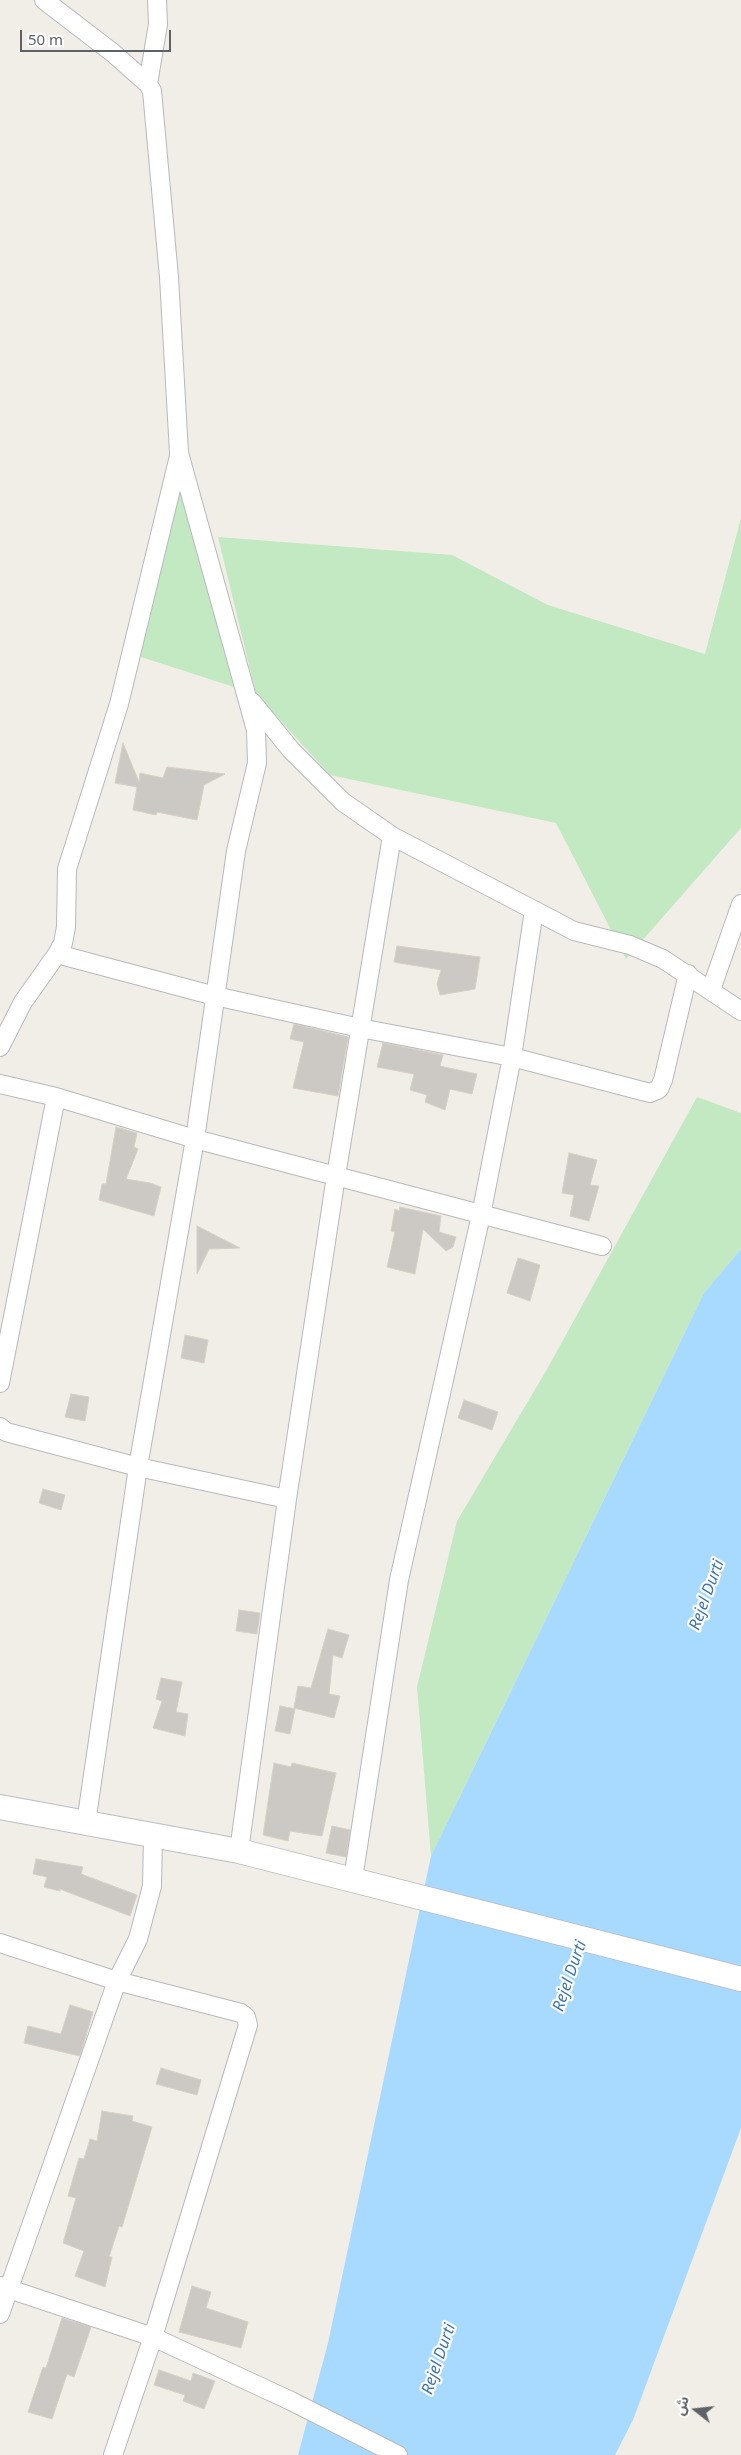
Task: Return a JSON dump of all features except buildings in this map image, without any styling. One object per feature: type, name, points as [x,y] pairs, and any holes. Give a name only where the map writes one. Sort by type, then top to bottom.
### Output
[{"type":"street","points":[[44,0],[113,53],[148,84],[152,91],[169,277],[179,453],[256,730],[257,763],[236,851],[195,1139],[138,1467],[86,1823]]},
{"type":"street","points":[[148,84],[158,24],[157,0]]},
{"type":"street","points":[[0,1047],[23,1002],[63,943],[66,927],[67,869],[119,704],[179,453]]},
{"type":"street","points":[[247,696],[291,750],[343,802],[392,836],[574,930],[630,945],[663,959],[741,1011]]},
{"type":"street","points":[[240,1851],[287,1499],[336,1176],[392,836]]},
{"type":"street","points":[[711,990],[741,904]]},
{"type":"street","points":[[353,1879],[399,1580],[481,1214],[512,1057],[534,910]]},
{"type":"street","points":[[57,954],[215,996],[360,1028],[512,1057],[650,1093],[659,1089],[688,974]]},
{"type":"street","points":[[0,1084],[56,1097],[195,1139],[602,1246]]},
{"type":"street","points":[[0,1383],[56,1097]]},
{"type":"street","points":[[0,1427],[6,1432],[138,1467],[287,1499]]},
{"type":"street","points":[[0,1807],[153,1837],[240,1851],[741,1980]]},
{"type":"street","points":[[0,2314],[4,2287],[117,1982],[138,1939],[152,1886],[153,1837]]},
{"type":"street","points":[[0,1943],[117,1982],[241,2013],[246,2017],[248,2024],[153,2337],[113,2455]]},
{"type":"street","points":[[4,2287],[153,2337],[291,2401],[398,2455]]},
{"type":"green space","points":[[180,484],[237,688],[135,655]]},
{"type":"green space","points":[[741,518],[741,828],[626,959],[556,823],[330,775],[256,694],[218,537],[452,555],[548,605],[705,654]]},
{"type":"green space","points":[[697,1097],[741,1113],[741,1249],[704,1293],[431,1856],[417,1687],[457,1521],[546,1371]]},
{"type":"water","name":"Rejel Durti","points":[[741,1249],[741,2128],[633,2420],[615,2455],[298,2455],[328,2343],[431,1856],[704,1293]]}]
